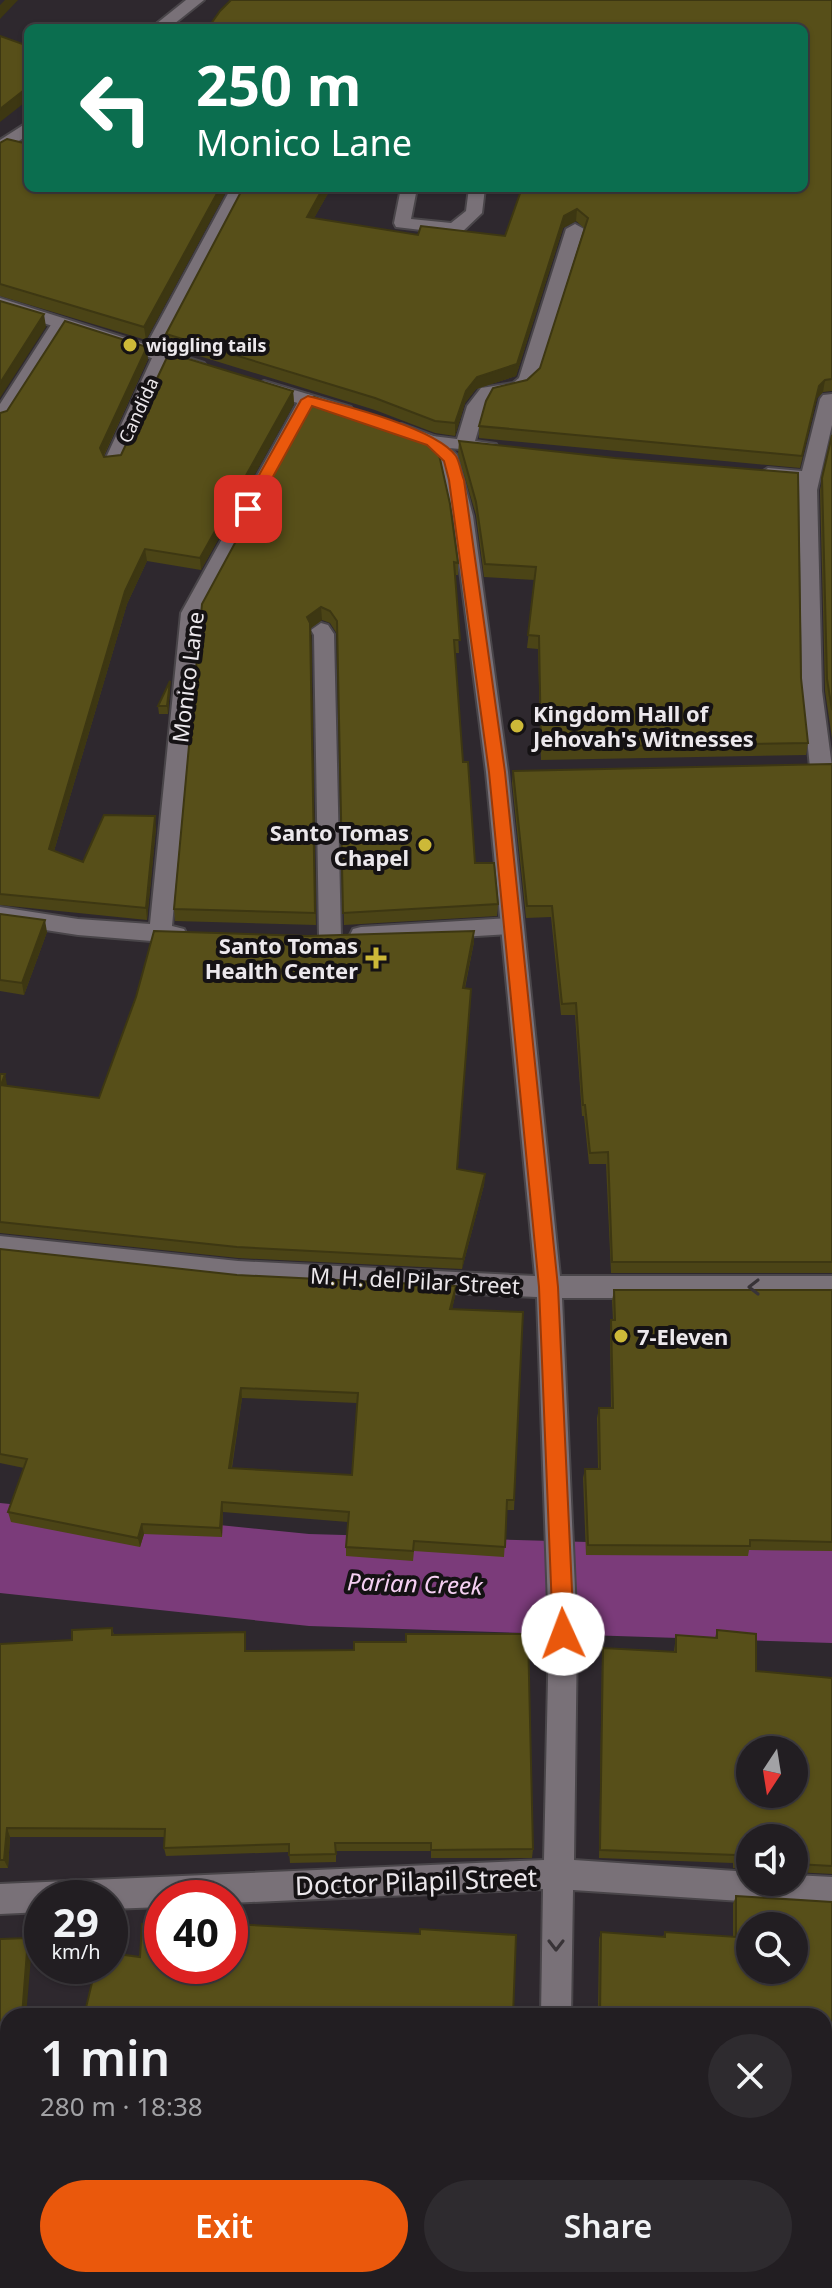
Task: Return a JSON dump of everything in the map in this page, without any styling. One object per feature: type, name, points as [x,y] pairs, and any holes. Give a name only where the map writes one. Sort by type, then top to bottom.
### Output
[{"type":"street","points":[[164,24],[196,0]]},
{"type":"street","points":[[0,148],[24,130]]},
{"type":"street","name":"Candida","points":[[113,462],[157,355],[237,192]]},
{"type":"street","points":[[408,192],[402,223],[455,229],[474,213],[477,192]]},
{"type":"street","points":[[464,445],[481,397],[491,390],[517,389],[528,379],[575,229]]},
{"type":"street","points":[[0,303],[220,374]]},
{"type":"street","points":[[0,418],[60,324]]},
{"type":"street","points":[[250,383],[373,420],[432,442],[509,450]]},
{"type":"street","points":[[821,767],[812,691],[807,490],[829,399],[832,400]]},
{"type":"street","name":"Monico Lane","points":[[160,934],[191,613],[308,400]]},
{"type":"street","points":[[432,442],[450,459],[463,516],[497,772],[549,1287],[563,1623],[556,2008]]},
{"type":"street","points":[[749,473],[810,478]]},
{"type":"street","points":[[321,630],[324,634],[330,937]]},
{"type":"street","points":[[0,915],[160,934],[203,936]]},
{"type":"street","points":[[302,937],[512,926]]},
{"type":"street","name":"M. H. del Pilar Street","points":[[0,1246],[238,1272],[549,1287],[832,1287]]},
{"type":"street","name":"Doctor Pilapil Street","points":[[0,1899],[557,1874],[832,1892]]},
{"type":"building","points":[[231,0],[832,0],[832,379],[825,380],[819,386],[802,456],[479,426],[493,388],[527,380],[540,368],[588,218],[577,209],[564,216],[517,364],[477,377],[466,391],[455,423],[435,421],[375,398],[166,334],[241,192],[321,192],[307,217],[418,235],[421,226],[505,236],[521,192],[808,192],[808,24],[211,24]]},
{"type":"building","points":[[0,36],[24,45],[24,90],[0,109]]},
{"type":"building","points":[[7,139],[24,143],[24,192],[218,192],[144,327],[0,284],[0,143]]},
{"type":"building","points":[[0,301],[44,314],[0,383]]},
{"type":"building","points":[[65,321],[147,347],[100,448],[104,457],[121,455],[169,353],[293,391],[200,558],[145,549],[125,591],[49,849],[83,862],[104,815],[155,816],[146,908],[0,894],[0,413],[7,411]]},
{"type":"building","points":[[314,397],[423,436],[438,450],[450,504],[458,563],[454,562],[460,640],[454,640],[463,762],[468,762],[475,863],[494,863],[498,904],[343,913],[337,621],[330,611],[321,607],[307,617],[310,623],[315,913],[174,909],[202,604]]},
{"type":"building","points":[[832,435],[832,710],[827,679],[822,478]]},
{"type":"building","points":[[459,441],[798,473],[801,678],[808,743],[541,747],[539,636],[528,635],[536,567],[485,564],[476,502]]},
{"type":"building","points":[[170,681],[167,706],[158,706]]},
{"type":"building","points":[[832,764],[832,1262],[612,1262],[608,1152],[590,1153],[583,1105],[576,1003],[562,1004],[552,906],[527,906],[513,771]]},
{"type":"building","points":[[0,914],[45,920],[22,983],[0,980]]},
{"type":"building","points":[[154,931],[307,936],[474,931],[463,988],[471,989],[457,1169],[485,1174],[463,1259],[237,1247],[0,1222],[0,1074],[5,1074],[1,1085],[99,1098],[136,997]]},
{"type":"building","points":[[0,1249],[237,1275],[456,1286],[450,1309],[523,1312],[514,1500],[507,1500],[505,1547],[414,1541],[413,1551],[346,1547],[349,1512],[222,1502],[220,1528],[142,1524],[138,1538],[8,1512],[27,1459],[0,1454]],"holes":[[[241,1388],[358,1393],[352,1475],[229,1468]]]},
{"type":"building","points":[[614,1290],[832,1290],[832,1542],[750,1540],[750,1546],[588,1545],[585,1469],[600,1469],[599,1408],[613,1408],[611,1320],[615,1320]]},
{"type":"building","points":[[112,1628],[112,1635],[245,1632],[245,1651],[354,1650],[354,1642],[406,1642],[406,1634],[528,1634],[533,1849],[431,1850],[431,1843],[335,1843],[336,1854],[289,1855],[289,1844],[164,1848],[165,1829],[7,1828],[4,1860],[0,1860],[0,1644],[72,1640],[72,1630]]},
{"type":"building","points":[[717,1630],[756,1634],[756,1671],[832,1678],[832,1866],[808,1865],[808,1824],[736,1824],[736,1855],[600,1850],[603,1648],[676,1652],[676,1635],[717,1638]]},
{"type":"building","points":[[736,1896],[832,1902],[832,2008],[600,2008],[601,1932],[665,1937],[665,1932],[736,1937],[736,1984],[808,1984],[808,1912],[736,1912]]},
{"type":"building","points":[[144,1924],[144,1984],[248,1984],[248,1925],[420,1934],[420,1929],[516,1935],[513,2008],[86,2008],[92,1984],[128,1984],[128,1955],[140,1957]]},
{"type":"building","points":[[24,1938],[23,2008],[0,2008],[0,1939]]},
{"type":"waterway","name":"Parian Creek","points":[[0,1548],[309,1580],[832,1596]]},
{"type":"place","name":"wiggling tails","points":[[130,345]]},
{"type":"place","name":"Kingdom Hall of Jehovah's Witnesses","points":[[517,726]]},
{"type":"place","name":"Santo Tomas Chapel","points":[[425,845]]},
{"type":"place","name":"Santo Tomas Health Center","points":[[376,958]]},
{"type":"place","name":"7-Eleven","points":[[621,1336]]},
{"type":"route","points":[[248,509],[308,400],[367,417],[432,442],[450,459],[456,480],[497,772],[549,1287],[563,1634]]}]
